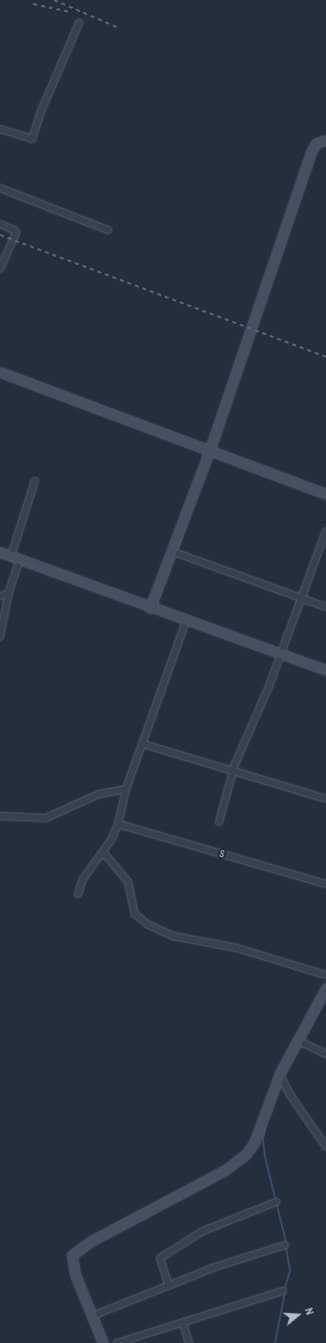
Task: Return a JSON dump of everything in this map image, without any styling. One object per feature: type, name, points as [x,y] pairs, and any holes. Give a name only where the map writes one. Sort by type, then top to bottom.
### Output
[{"type":"street","points":[[0,129],[32,140],[42,108],[79,23]]},
{"type":"street","points":[[150,608],[210,449],[311,152],[316,143],[326,140]]},
{"type":"street","points":[[0,188],[108,230]]},
{"type":"street","points":[[0,224],[14,230],[16,233],[0,269]]},
{"type":"street","points":[[0,372],[210,449],[326,494]]},
{"type":"street","points":[[0,637],[16,558],[35,481]]},
{"type":"street","points":[[219,822],[233,772],[281,654],[326,531]]},
{"type":"street","points":[[319,548],[326,550]]},
{"type":"street","points":[[171,551],[326,607]]},
{"type":"street","points":[[0,552],[150,608],[326,670]]},
{"type":"street","points":[[0,596],[9,594]]},
{"type":"street","points":[[78,894],[83,879],[103,852],[118,824],[126,789],[186,621]]},
{"type":"street","points":[[143,744],[326,799]]},
{"type":"street","points":[[0,816],[46,818],[100,794],[126,789]]},
{"type":"street","name":"s","points":[[118,824],[326,884]]},
{"type":"street","points":[[103,852],[128,882],[135,914],[147,924],[173,936],[237,948],[326,975]]},
{"type":"street","points":[[103,1343],[75,1274],[72,1255],[93,1240],[214,1176],[246,1154],[254,1143],[280,1073],[326,988]]},
{"type":"street","points":[[297,1040],[326,1054]]},
{"type":"street","points":[[280,1073],[281,1081],[326,1146]]},
{"type":"street","points":[[169,1286],[160,1258],[203,1231],[276,1202]]},
{"type":"street","points":[[92,1316],[215,1267],[284,1245]]},
{"type":"street","points":[[117,1343],[183,1324],[283,1291]]},
{"type":"street","points":[[183,1324],[189,1343]]},
{"type":"waterway","points":[[266,1123],[263,1140],[265,1157],[286,1242]]},
{"type":"waterway","points":[[285,1288],[290,1270],[286,1248]]},
{"type":"waterway","points":[[275,1343],[285,1292]]},
{"type":"railway","points":[[54,0],[119,28]]},
{"type":"railway","points":[[33,4],[70,12]]},
{"type":"railway","points":[[0,235],[326,357]]}]
